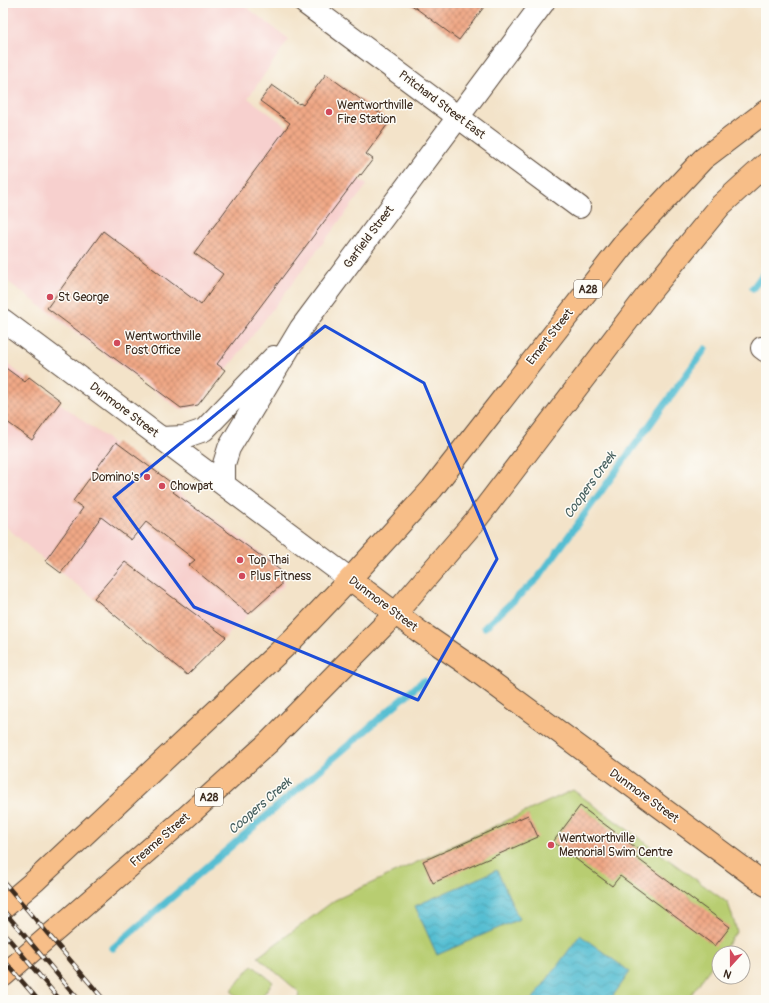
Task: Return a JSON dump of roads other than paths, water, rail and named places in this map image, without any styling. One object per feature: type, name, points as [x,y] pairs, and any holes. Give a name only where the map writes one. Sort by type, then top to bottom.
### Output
[{"type":"main road","name":"Emert Street","points":[[350,579],[432,489],[626,240],[703,159],[766,111]]},
{"type":"main road","name":"A28","points":[[395,614],[475,521],[645,298],[721,205],[766,164]]},
{"type":"main road","name":"Dunmore Street","points":[[350,579],[395,614],[467,664],[766,886]]},
{"type":"main road","name":"A28","points":[[3,908],[36,880],[293,639],[350,579]]},
{"type":"main road","name":"Freame Street","points":[[3,976],[182,821],[269,742],[395,614]]},
{"type":"street","name":"Pritchard Street East","points":[[305,3],[580,207]]},
{"type":"street","name":"Garfield Street","points":[[224,485],[224,464],[229,448],[301,328],[543,3]]},
{"type":"street","name":"Dunmore Street","points":[[3,320],[350,579]]},
{"type":"street","points":[[161,438],[184,437],[204,430],[301,328]]},
{"type":"water","points":[[497,870],[519,919],[437,955],[415,906]]},
{"type":"water","points":[[580,935],[630,972],[610,1000],[532,1000]]},
{"type":"waterway","name":"Coopers Creek","points":[[753,288],[766,270]]},
{"type":"waterway","name":"Coopers Creek","points":[[485,627],[538,578],[705,349]]},
{"type":"waterway","name":"Coopers Creek","points":[[113,948],[423,681]]},
{"type":"railway","points":[[3,881],[104,1000]]},
{"type":"railway","points":[[3,910],[79,1000]]},
{"type":"railway","points":[[3,932],[60,1000]]},
{"type":"railway","points":[[3,959],[38,1000]]},
{"type":"place","name":"Wentworthville Fire Station","points":[[329,112]]},
{"type":"place","name":"St George","points":[[50,297]]},
{"type":"place","name":"Wentworthville Post Office","points":[[117,343]]},
{"type":"place","name":"Domino's","points":[[147,477]]},
{"type":"place","name":"Chowpat","points":[[162,486]]},
{"type":"place","name":"Top Thai","points":[[240,560]]},
{"type":"place","name":"Plus Fitness","points":[[242,576]]},
{"type":"place","name":"Wentworthville Memorial Swim Centre","points":[[551,845]]}]
